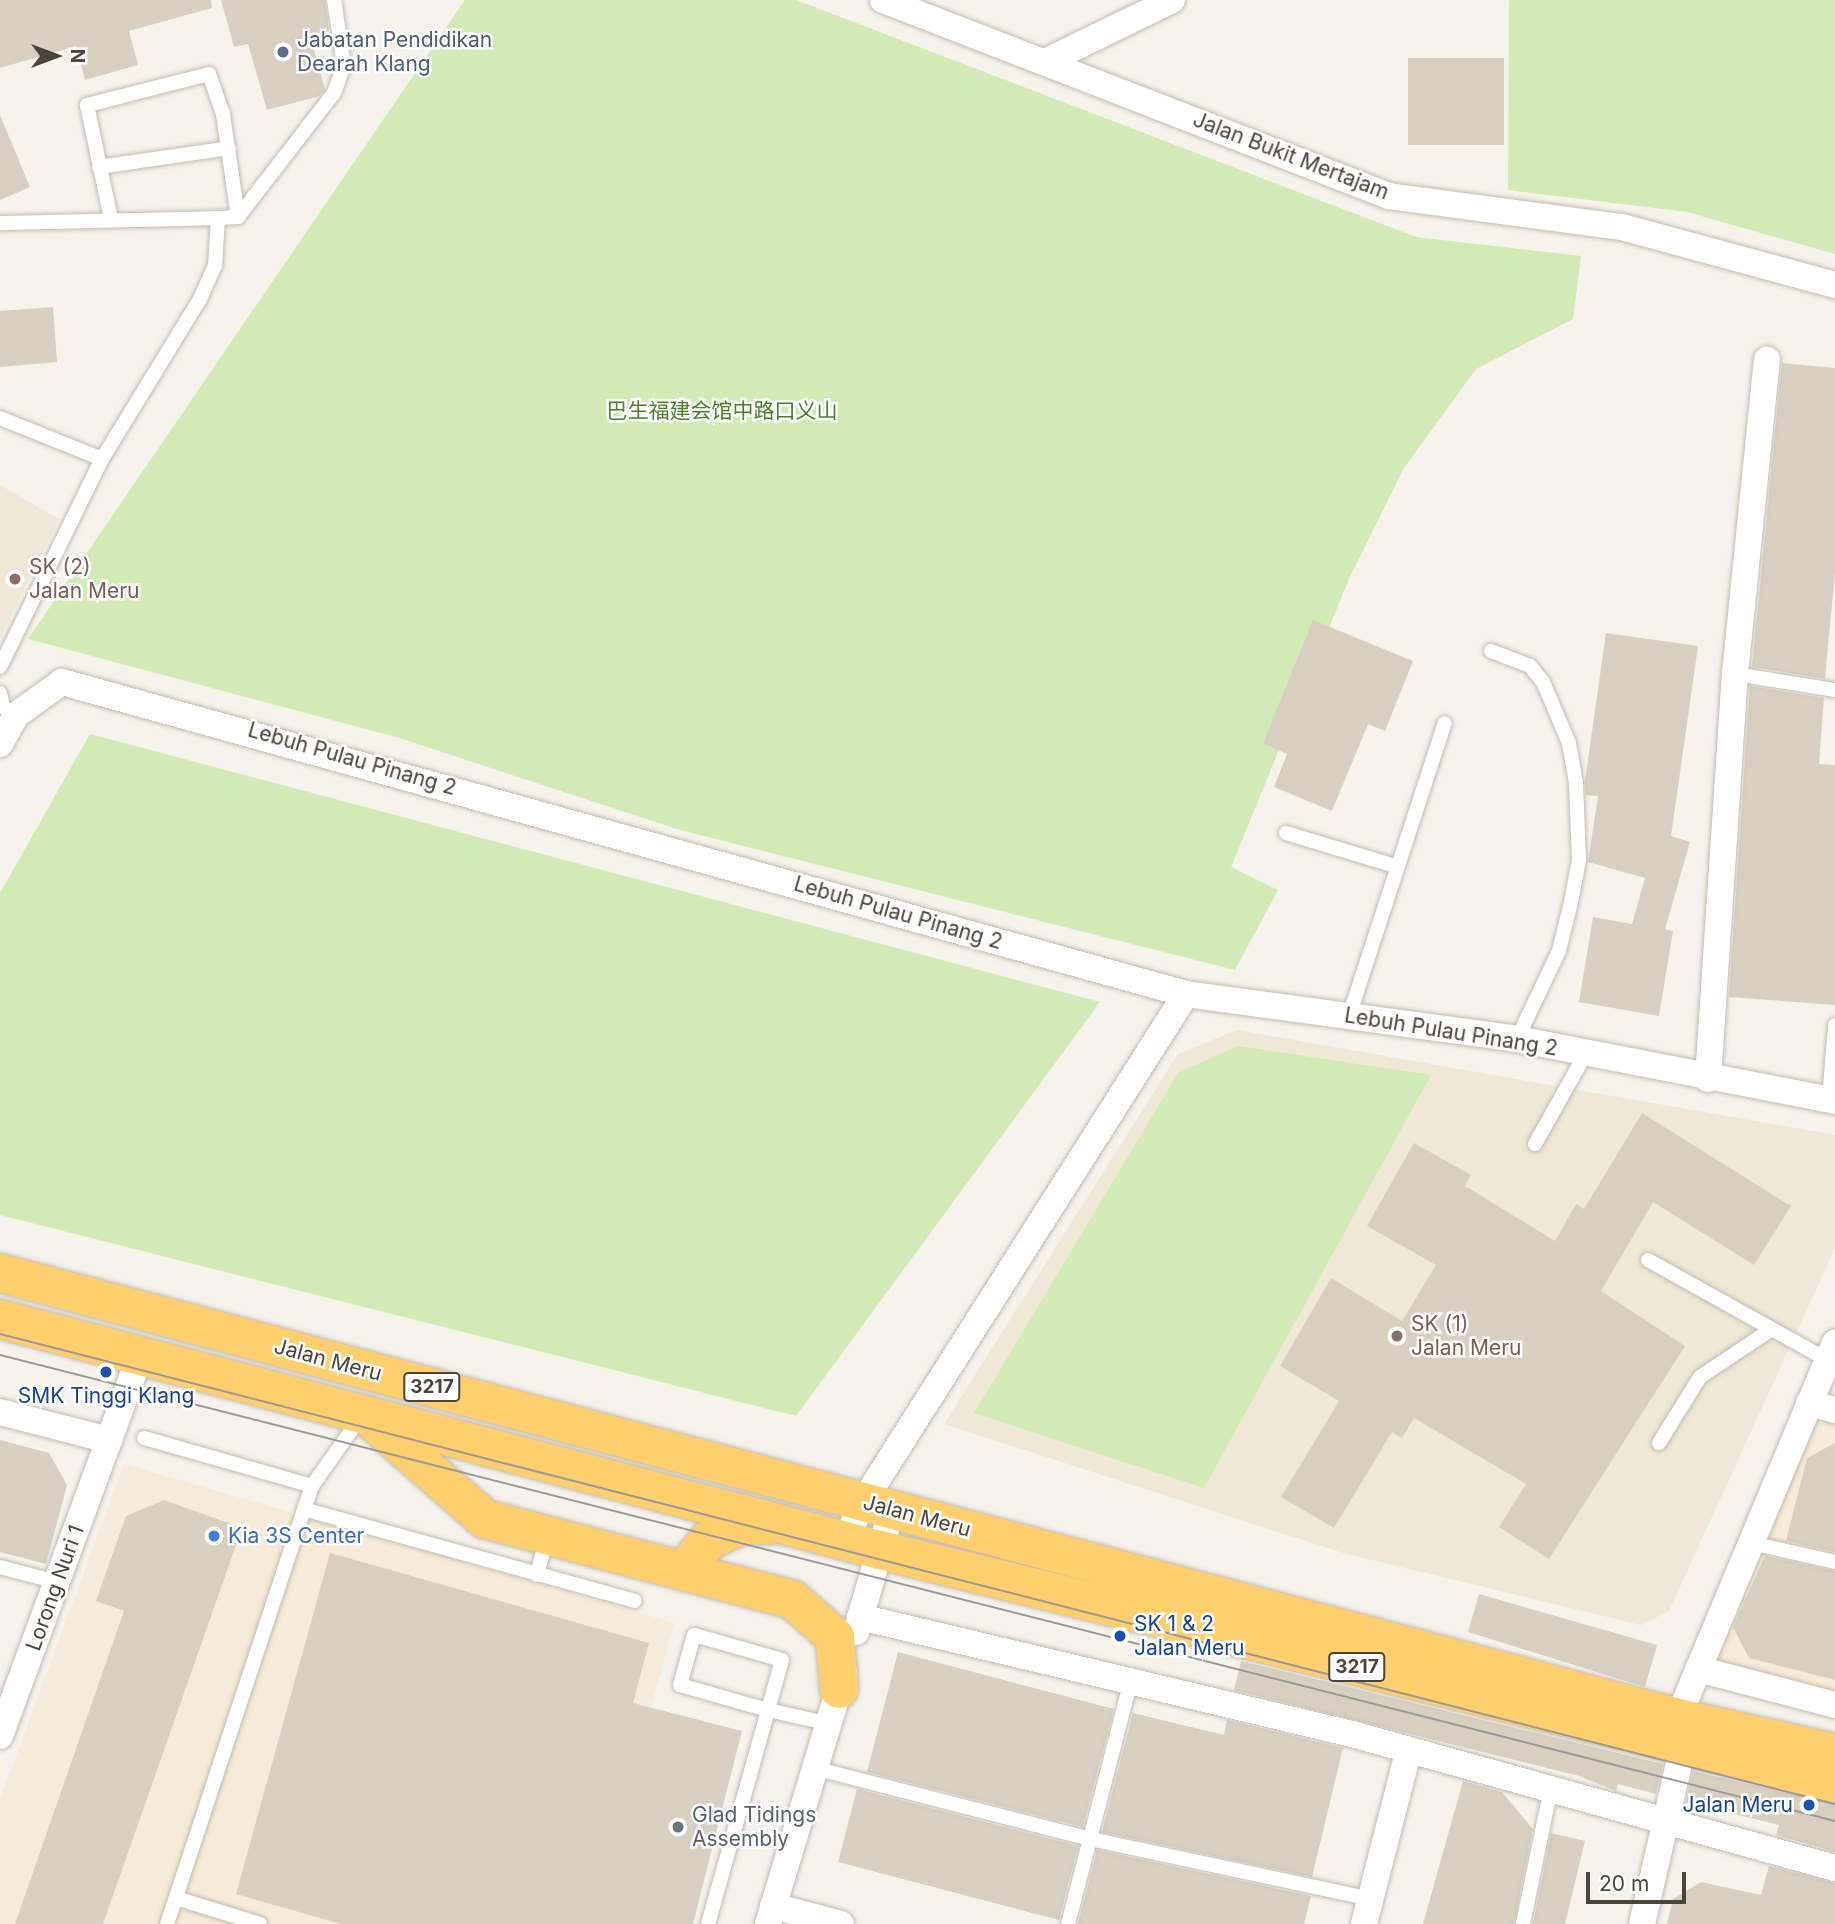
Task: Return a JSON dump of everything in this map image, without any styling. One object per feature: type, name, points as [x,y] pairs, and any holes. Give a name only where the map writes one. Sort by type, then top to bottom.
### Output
[{"type":"highway","name":"Jalan Meru","points":[[0,1273],[878,1506],[1680,1732],[1835,1783]]},
{"type":"highway","name":"Jalan Meru","points":[[0,1319],[863,1546],[1680,1732],[1835,1754]]},
{"type":"highway","points":[[362,1414],[411,1449],[462,1504],[485,1519],[763,1588],[813,1614],[835,1637],[832,1706]]},
{"type":"highway","points":[[685,1569],[708,1541],[743,1525],[786,1525]]},
{"type":"street","name":"Jalan Bukit Mertajam","points":[[883,0],[1389,195],[1622,227],[1835,285]]},
{"type":"street","points":[[1047,61],[1172,0]]},
{"type":"street","points":[[1708,1079],[1735,674],[1767,360]]},
{"type":"street","name":"Lebuh Pulau Pinang 2","points":[[0,744],[16,715],[62,682],[1186,993],[1517,1039],[1585,1055],[1832,1101]]},
{"type":"street","points":[[841,1924],[771,1915],[860,1617],[863,1546],[878,1506],[1186,993]]},
{"type":"street","points":[[1642,1924],[1680,1732],[1698,1669],[1831,1351]]},
{"type":"street","name":"Lorong Nuri 1","points":[[0,1737],[140,1356]]},
{"type":"street","points":[[1810,1403],[1835,1410]]},
{"type":"street","points":[[0,1412],[109,1440]]},
{"type":"street","points":[[863,1546],[878,1506]]},
{"type":"street","points":[[860,1617],[1130,1685],[1352,1734],[1408,1753],[1835,1868]]},
{"type":"street","points":[[1698,1669],[1835,1705]]},
{"type":"street","points":[[1367,1912],[1408,1753]]},
{"type":"lane","points":[[0,223],[239,217],[334,93],[344,66],[334,0]]},
{"type":"lane","points":[[111,219],[87,105],[209,74],[229,148],[239,217]]},
{"type":"lane","points":[[99,167],[229,148]]},
{"type":"lane","points":[[0,667],[102,459],[200,299],[215,266],[218,218]]},
{"type":"lane","points":[[0,418],[102,459]]},
{"type":"lane","points":[[1491,651],[1530,666],[1543,682],[1569,743],[1576,783],[1579,860],[1572,902],[1559,951],[1517,1039]]},
{"type":"lane","points":[[1735,674],[1835,690]]},
{"type":"lane","points":[[0,693],[3,707],[16,715]]},
{"type":"lane","points":[[1349,1016],[1395,866],[1445,723]]},
{"type":"lane","points":[[1286,833],[1395,866]]},
{"type":"lane","points":[[1832,1101],[1835,1025]]},
{"type":"lane","points":[[1535,1144],[1585,1055]]},
{"type":"lane","points":[[1648,1260],[1769,1331],[1831,1351]]},
{"type":"lane","points":[[1660,1443],[1700,1377],[1769,1331]]},
{"type":"lane","points":[[167,1924],[307,1510],[312,1486],[362,1414]]},
{"type":"lane","points":[[144,1438],[312,1486]]},
{"type":"lane","points":[[307,1510],[635,1601]]},
{"type":"lane","points":[[537,1575],[547,1534]]},
{"type":"lane","points":[[1751,1543],[1835,1562]]},
{"type":"lane","points":[[0,1567],[57,1582]]},
{"type":"lane","points":[[708,1924],[768,1710],[782,1660],[694,1635],[680,1685],[768,1710],[832,1706]]},
{"type":"lane","points":[[1068,1924],[1130,1685]]},
{"type":"lane","points":[[814,1768],[1367,1912]]},
{"type":"lane","points":[[1523,1924],[1550,1791]]},
{"type":"lane","points":[[176,1898],[260,1924]]},
{"type":"shaded area","name":"SK (2) Jalan Meru","points":[[0,485],[59,519],[0,638]]},
{"type":"shaded area","name":"SK (1) Jalan Meru","points":[[1237,1030],[1835,1135],[1835,1248],[1669,1611],[1641,1625],[1343,1553],[944,1424],[1178,1054]]},
{"type":"shaded area","points":[[1818,1416],[1835,1421],[1835,1692],[1713,1661]]},
{"type":"shaded area","points":[[124,1464],[674,1623],[593,1924],[0,1924],[0,1800]]},
{"type":"green space","name":"巴生福建会馆中路口义山","points":[[465,0],[796,0],[1416,237],[1581,256],[1573,319],[1476,369],[1404,468],[1349,579],[1231,867],[1278,890],[1235,970],[680,830],[396,737],[28,639]]},
{"type":"green space","points":[[1509,0],[1835,0],[1835,254],[1687,212],[1508,190]]},
{"type":"green space","points":[[90,734],[1100,1002],[796,1416],[0,1215],[0,893]]},
{"type":"green space","points":[[1238,1046],[1431,1075],[1204,1488],[974,1413],[1178,1073]]},
{"type":"building","points":[[0,0],[211,0],[212,8],[129,31],[138,65],[85,80],[76,46],[0,68]]},
{"type":"building","points":[[221,0],[325,0],[329,31],[310,36],[325,89],[320,96],[267,110],[248,44],[234,47]]},
{"type":"building","points":[[1408,58],[1504,58],[1504,145],[1408,145]]},
{"type":"building","points":[[0,115],[30,187],[0,200]]},
{"type":"building","points":[[53,307],[57,362],[0,367],[0,311]]},
{"type":"building","points":[[1782,363],[1835,368],[1835,572],[1825,679],[1752,667]]},
{"type":"building","points":[[1313,620],[1413,661],[1385,731],[1368,724],[1332,811],[1274,787],[1287,754],[1263,743]]},
{"type":"building","points":[[1606,633],[1698,646],[1671,836],[1690,842],[1665,929],[1673,931],[1659,1016],[1579,1002],[1593,917],[1632,924],[1645,878],[1588,862],[1598,796],[1586,795],[1585,781]]},
{"type":"building","points":[[1750,686],[1824,698],[1819,764],[1835,765],[1835,1005],[1729,997]]},
{"type":"building","points":[[1642,1113],[1791,1206],[1754,1265],[1653,1202],[1601,1291],[1685,1346],[1549,1559],[1499,1527],[1526,1484],[1414,1418],[1402,1438],[1392,1432],[1334,1528],[1281,1497],[1339,1401],[1280,1366],[1331,1278],[1402,1321],[1436,1265],[1367,1226],[1414,1143],[1471,1175],[1465,1186],[1555,1241],[1576,1204],[1584,1209]]},
{"type":"building","points":[[0,1440],[49,1453],[67,1485],[46,1564],[0,1552]]},
{"type":"building","points":[[1835,1443],[1835,1552],[1786,1541],[1807,1458]]},
{"type":"building","points":[[164,1500],[242,1528],[103,1924],[15,1924],[124,1611],[96,1601],[126,1516]]},
{"type":"building","points":[[330,1553],[649,1643],[633,1703],[742,1731],[693,1924],[341,1924],[236,1894]]},
{"type":"building","points":[[1765,1556],[1835,1571],[1835,1680],[1749,1658],[1733,1627]]},
{"type":"building","points":[[1479,1594],[1657,1645],[1645,1687],[1468,1632]]},
{"type":"building","points":[[898,1652],[1114,1709],[1083,1827],[867,1772]]},
{"type":"building","points":[[1241,1661],[1663,1764],[1656,1794],[1618,1784],[1616,1791],[1579,1776],[1234,1690]]},
{"type":"building","points":[[1133,1713],[1224,1735],[1227,1720],[1343,1748],[1312,1877],[1102,1832]]},
{"type":"building","points":[[1693,1771],[1835,1804],[1835,1852],[1776,1835],[1779,1825],[1686,1802]]},
{"type":"building","points":[[1463,1781],[1502,1792],[1533,1829],[1514,1924],[1423,1924]]},
{"type":"building","points":[[857,1789],[1078,1846],[1059,1920],[838,1862]]},
{"type":"building","points":[[1551,1833],[1585,1841],[1565,1924],[1533,1924]]},
{"type":"building","points":[[1097,1850],[1311,1896],[1304,1924],[1078,1924]]},
{"type":"building","points":[[1769,1866],[1835,1883],[1835,1924],[1667,1924],[1673,1899],[1701,1882],[1761,1895]]},
{"type":"tram line","points":[[0,1334],[1835,1804]]},
{"type":"tram line","points":[[0,1355],[1835,1821]]},
{"type":"place","name":"Jabatan Pendidikan Dearah Klang","points":[[283,52]]},
{"type":"place","name":"SK (2) Jalan Meru","points":[[15,579]]},
{"type":"place","name":"SK (1) Jalan Meru","points":[[1397,1336]]},
{"type":"place","name":"SMK Tinggi Klang","points":[[106,1372]]},
{"type":"place","name":"Kia 3S Center","points":[[214,1536]]},
{"type":"place","name":"SK 1 & 2 Jalan Meru","points":[[1120,1636]]},
{"type":"place","name":"Jalan Meru","points":[[1809,1805]]},
{"type":"place","name":"Glad Tidings Assembly","points":[[678,1827]]}]
